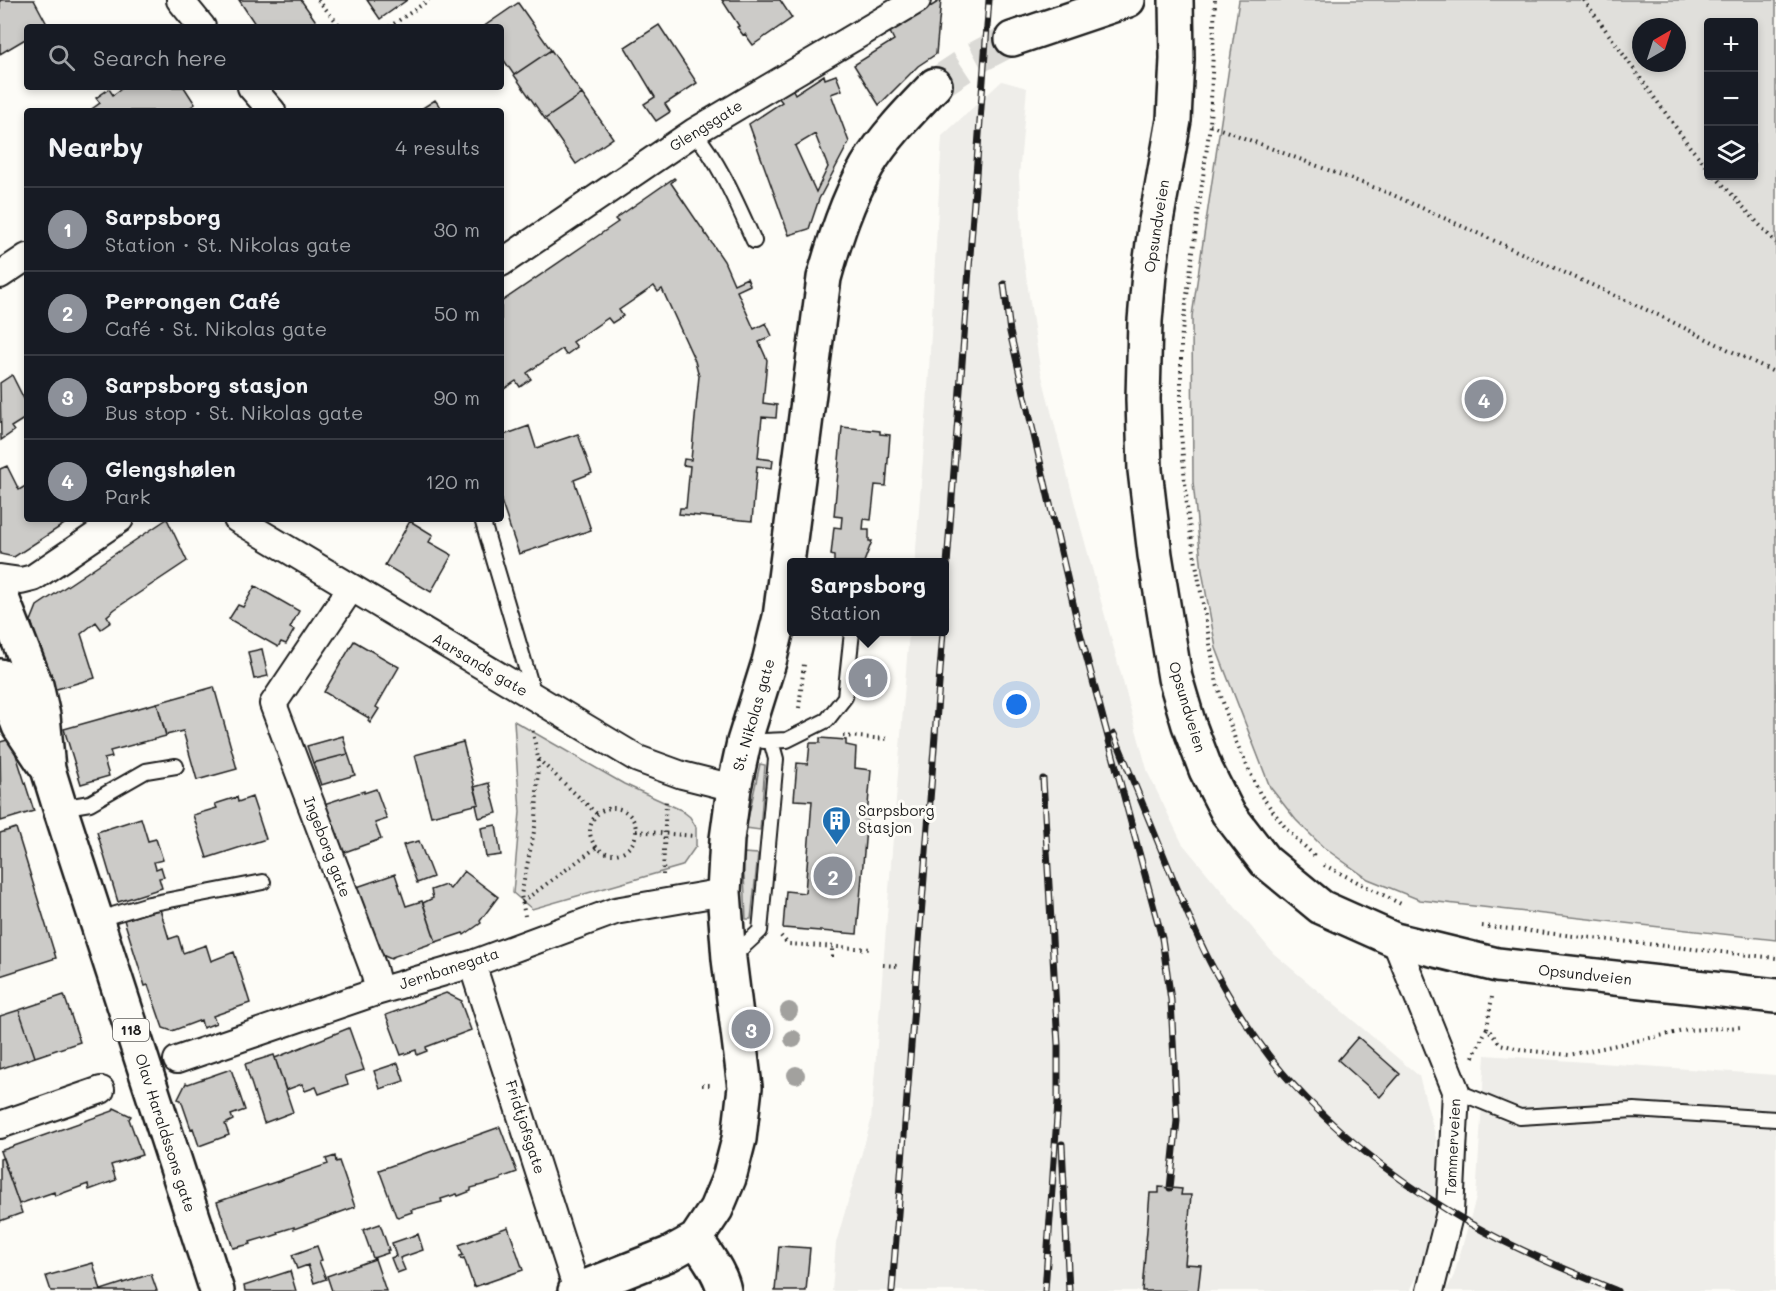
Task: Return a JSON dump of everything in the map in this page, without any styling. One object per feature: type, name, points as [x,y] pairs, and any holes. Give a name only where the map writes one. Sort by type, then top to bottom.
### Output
[{"type":"street","points":[[180,0],[200,24]]},
{"type":"street","name":"Glengsgate","points":[[504,260],[694,132],[917,0]]},
{"type":"street","points":[[1012,39],[1128,0]]},
{"type":"street","name":"Opsundveien","points":[[1176,0],[1177,59],[1174,120],[1149,274],[1143,399],[1145,470],[1175,678],[1194,736],[1228,813],[1265,861],[1321,907],[1395,940],[1497,965],[1776,996]]},
{"type":"street","name":"St. Nikolas gate","points":[[791,558],[803,434],[824,278],[836,236],[848,204],[867,165],[890,134],[936,85]]},
{"type":"street","points":[[0,274],[24,259]]},
{"type":"street","points":[[7,584],[33,578],[116,522]]},
{"type":"street","name":"Aarsands gate","points":[[242,522],[638,759],[682,775],[734,788]]},
{"type":"street","name":"Olav Haraldssons gate","points":[[7,584],[43,716],[48,769],[217,1291]]},
{"type":"street","name":"Ingeborg gate","points":[[351,588],[273,704],[373,968],[379,991]]},
{"type":"street","name":"St. Nikolas gate","points":[[696,1239],[716,1209],[729,1178],[743,1115],[745,1087],[729,959],[724,892],[727,839],[734,788],[758,741],[769,662],[787,590]]},
{"type":"street","name":"Olav Haraldssons gate","points":[[0,676],[19,726],[48,769]]},
{"type":"street","name":"Jernbanegata","points":[[177,1060],[379,991],[472,964],[615,911],[724,892]]},
{"type":"street","name":"Tømmerveien","points":[[1395,940],[1456,1091],[1450,1212],[1430,1291]]},
{"type":"street","name":"Fridtjofsgate","points":[[472,964],[576,1291]]},
{"type":"street","points":[[0,1125],[101,1090]]},
{"type":"street","points":[[576,1291],[669,1254],[696,1239],[714,1268],[724,1291]]},
{"type":"lane","points":[[694,132],[711,152],[722,170],[754,241]]},
{"type":"lane","points":[[483,522],[535,698]]},
{"type":"lane","points":[[758,741],[787,740],[827,720],[845,697],[852,636]]},
{"type":"lane","points":[[729,959],[760,931],[776,759],[758,741]]},
{"type":"lane","points":[[60,808],[90,803],[146,771],[176,766]]},
{"type":"lane","points":[[96,920],[149,904],[263,882]]},
{"type":"lane","points":[[1456,1091],[1520,1117],[1634,1110],[1776,1119]]},
{"type":"path","points":[[318,0],[338,24]]},
{"type":"path","points":[[393,24],[429,0]]},
{"type":"path","points":[[1215,0],[1210,125],[1181,340],[1181,433],[1188,518],[1216,684],[1236,742],[1260,794],[1288,831],[1323,865],[1403,905]]},
{"type":"path","points":[[1584,0],[1704,163]]},
{"type":"path","points":[[1210,125],[1391,194],[1648,310],[1776,373]]},
{"type":"path","points":[[1719,180],[1776,243]]},
{"type":"path","points":[[796,735],[805,653]]},
{"type":"path","points":[[525,919],[521,895],[536,822],[538,759],[532,724]]},
{"type":"path","points":[[833,736],[889,739]]},
{"type":"path","points":[[538,759],[597,814]]},
{"type":"path","points":[[663,877],[667,795]]},
{"type":"path","points":[[611,808],[625,812],[631,817],[636,831],[630,845],[618,853],[603,852],[592,841],[590,827],[597,814],[611,808]]},
{"type":"path","points":[[636,831],[705,837]]},
{"type":"path","points":[[522,902],[597,848]]},
{"type":"path","points":[[1480,925],[1776,958]]},
{"type":"path","points":[[776,929],[788,944],[873,949]]},
{"type":"path","points":[[1503,929],[1487,1028],[1500,1044],[1523,1050],[1569,1055],[1688,1030],[1750,1027]]},
{"type":"path","points":[[832,946],[832,957]]},
{"type":"path","points":[[883,965],[898,966]]},
{"type":"shaded area","points":[[1239,0],[1776,0],[1776,940],[1420,900],[1368,879],[1323,847],[1296,820],[1270,787],[1216,648],[1202,571],[1193,482],[1192,316]]},
{"type":"shaded area","points":[[1002,81],[1027,88],[1019,176],[1023,255],[1040,368],[1148,773],[1182,843],[1273,953],[1419,1076],[1436,1138],[1439,1194],[1431,1248],[1410,1291],[832,1291],[836,1243],[871,1121],[909,636],[949,636],[949,558],[915,558],[927,406],[942,136]]},
{"type":"shaded area","points":[[514,721],[624,784],[681,810],[690,817],[696,827],[696,846],[682,866],[532,909],[513,893],[520,812]]},
{"type":"shaded area","points":[[760,764],[765,765],[760,830],[746,828]]},
{"type":"shaded area","points":[[743,853],[758,854],[751,919],[746,919]]},
{"type":"shaded area","points":[[1485,1055],[1776,1075],[1776,1291],[1446,1291],[1454,1275],[1476,1198]]},
{"type":"building","points":[[0,0],[34,0],[47,24],[24,24],[24,40],[0,54]]},
{"type":"building","points":[[239,0],[301,0],[318,24],[255,24]]},
{"type":"building","points":[[367,0],[407,0],[380,19]]},
{"type":"building","points":[[722,0],[780,0],[792,18],[753,45],[737,27],[739,26]]},
{"type":"building","points":[[941,0],[936,54],[918,66],[879,105],[854,65],[894,40],[890,32]]},
{"type":"building","points":[[518,3],[551,50],[514,75],[504,60],[504,24],[487,24]]},
{"type":"building","points":[[659,25],[697,83],[665,104],[670,112],[656,121],[644,104],[655,97],[625,47]]},
{"type":"building","points":[[551,50],[582,94],[545,119],[514,75]]},
{"type":"building","points":[[824,75],[825,79],[836,75],[842,90],[831,94],[849,142],[819,199],[809,229],[789,235],[749,124],[782,102],[778,97],[792,88],[795,94]],"holes":[[[815,134],[828,167],[816,192],[795,146]]]},
{"type":"building","points":[[108,90],[113,95],[120,90],[186,90],[195,104],[189,108],[93,108],[100,103],[96,98]]},
{"type":"building","points":[[582,94],[613,138],[576,164],[545,119]]},
{"type":"building","points":[[435,100],[441,108],[423,108]]},
{"type":"building","points":[[674,178],[671,183],[724,261],[734,284],[747,278],[750,285],[737,291],[754,329],[766,323],[772,336],[759,342],[767,360],[763,403],[777,405],[776,418],[762,417],[758,458],[773,460],[772,468],[757,466],[752,521],[679,514],[680,508],[686,508],[690,466],[683,465],[684,459],[691,460],[699,376],[695,361],[662,289],[658,292],[654,286],[619,310],[623,316],[612,323],[608,318],[573,342],[577,347],[566,355],[562,349],[527,373],[531,379],[520,387],[516,381],[504,389],[504,300],[618,222],[615,219]]},
{"type":"building","points":[[12,375],[24,399],[24,419],[11,427],[14,431],[1,440],[0,383]]},
{"type":"building","points":[[529,426],[536,448],[578,434],[592,473],[574,480],[591,530],[519,554],[504,510],[504,435]]},
{"type":"building","points":[[842,427],[880,431],[880,434],[890,435],[886,486],[875,485],[871,520],[864,519],[863,530],[869,530],[869,541],[872,541],[866,558],[834,558],[831,555],[834,527],[841,528],[842,517],[834,516]]},
{"type":"building","points":[[7,466],[19,490],[24,487],[24,522],[67,522],[14,557],[0,554],[0,469]]},
{"type":"building","points":[[163,522],[168,522],[187,561],[115,609],[107,616],[111,622],[101,629],[96,622],[81,634],[95,678],[53,690],[31,621],[37,606]]},
{"type":"building","points":[[409,522],[433,535],[429,542],[452,555],[431,592],[385,565]]},
{"type":"building","points":[[255,586],[299,611],[290,628],[294,630],[286,644],[281,642],[278,647],[229,619],[238,605],[243,607]]},
{"type":"building","points":[[354,641],[399,667],[376,707],[379,709],[370,723],[369,718],[324,692]]},
{"type":"building","points":[[262,649],[268,676],[254,679],[248,652]]},
{"type":"building","points":[[214,687],[237,769],[197,780],[183,731],[166,735],[157,703]]},
{"type":"building","points":[[157,703],[166,736],[110,751],[112,757],[104,759],[109,776],[81,784],[64,729]]},
{"type":"building","points":[[343,736],[348,754],[313,763],[307,746]]},
{"type":"building","name":"Sarpsborg Stasjon","points":[[820,738],[846,740],[846,745],[856,747],[855,768],[871,770],[857,934],[783,928],[786,891],[805,893],[812,801],[794,800],[797,763],[808,764],[810,743],[820,743]]},
{"type":"building","points":[[11,739],[34,811],[1,821],[0,742]]},
{"type":"building","points":[[463,742],[479,804],[431,816],[415,755]]},
{"type":"building","points":[[348,754],[355,775],[321,785],[313,763]]},
{"type":"building","points":[[489,783],[497,813],[479,818],[476,805],[479,804],[474,787]]},
{"type":"building","points":[[376,789],[387,819],[375,823],[381,839],[342,853],[324,804]]},
{"type":"building","points":[[237,797],[238,802],[252,797],[266,839],[207,858],[193,815],[217,808],[215,804]]},
{"type":"building","points":[[141,818],[148,841],[156,839],[163,860],[154,862],[156,869],[161,867],[164,877],[159,878],[162,888],[118,902],[97,832]]},
{"type":"building","points":[[496,825],[501,855],[486,857],[481,828]]},
{"type":"building","points":[[16,828],[56,958],[0,976],[0,833]]},
{"type":"building","points":[[419,841],[433,877],[417,883],[403,845]]},
{"type":"building","points":[[464,871],[498,897],[480,921],[481,923],[464,935],[463,933],[436,942],[423,903],[433,898],[431,890],[445,885],[450,889]]},
{"type":"building","points":[[395,874],[406,906],[422,901],[436,942],[391,959],[373,951],[354,888]]},
{"type":"building","points":[[160,909],[169,939],[178,936],[183,953],[206,945],[211,961],[234,952],[250,1003],[213,1016],[216,1023],[203,1028],[201,1020],[172,1031],[163,1028],[148,985],[145,986],[124,920]]},
{"type":"building","points":[[446,993],[462,1001],[471,1030],[426,1047],[427,1051],[417,1055],[416,1050],[401,1055],[386,1015]]},
{"type":"building","points":[[64,995],[80,1042],[35,1057],[19,1010]]},
{"type":"building","points":[[19,1010],[35,1057],[0,1069],[0,1016]]},
{"type":"building","points":[[349,1028],[364,1070],[345,1076],[348,1084],[319,1094],[316,1087],[305,1091],[302,1084],[286,1090],[275,1058]]},
{"type":"building","points":[[1358,1037],[1400,1074],[1380,1097],[1338,1060]]},
{"type":"building","points":[[274,1055],[293,1112],[264,1123],[245,1064]]},
{"type":"building","points":[[398,1063],[404,1081],[380,1089],[374,1071]]},
{"type":"building","points":[[231,1069],[245,1110],[231,1115],[233,1120],[225,1124],[229,1135],[199,1146],[181,1100],[178,1099],[186,1083]]},
{"type":"building","points":[[114,1108],[131,1116],[129,1119],[142,1155],[111,1165],[116,1180],[89,1190],[88,1184],[55,1196],[54,1192],[19,1204],[0,1151],[113,1111]]},
{"type":"building","points":[[500,1127],[517,1172],[501,1180],[471,1188],[471,1191],[458,1196],[457,1194],[441,1199],[442,1202],[396,1216],[379,1170]]},
{"type":"building","points":[[335,1156],[336,1162],[339,1161],[355,1207],[294,1229],[294,1227],[278,1232],[279,1234],[250,1242],[251,1244],[233,1248],[217,1202],[328,1164],[326,1159]]},
{"type":"building","points":[[3,1158],[22,1213],[0,1221],[0,1159]]},
{"type":"building","points":[[1159,1187],[1182,1189],[1181,1195],[1191,1195],[1185,1264],[1201,1265],[1198,1291],[1142,1291],[1150,1193],[1159,1193]]},
{"type":"building","points":[[380,1224],[389,1250],[387,1250],[388,1253],[373,1258],[363,1230]]},
{"type":"building","points":[[508,1227],[523,1270],[474,1287],[464,1258],[461,1259],[460,1256],[463,1255],[459,1245]]},
{"type":"building","points":[[418,1234],[423,1250],[400,1258],[405,1270],[397,1273],[391,1258],[396,1256],[392,1243]]},
{"type":"building","points":[[317,1246],[322,1260],[319,1261],[326,1279],[314,1283],[308,1265],[297,1269],[292,1255]]},
{"type":"building","points":[[779,1246],[810,1248],[806,1291],[775,1291]]},
{"type":"building","points":[[375,1259],[386,1291],[332,1291],[327,1276]]},
{"type":"building","points":[[93,1263],[101,1291],[51,1291],[46,1276]]},
{"type":"building","points":[[290,1271],[296,1291],[245,1291],[244,1286]]},
{"type":"building","points":[[151,1274],[157,1291],[101,1291],[101,1290]]},
{"type":"tunnel","points":[[935,85],[974,59],[1012,39]]},
{"type":"railway","points":[[947,558],[989,0]]},
{"type":"railway","points":[[1004,284],[1010,332],[1079,629],[1162,938],[1171,1000],[1177,1121],[1170,1188]]},
{"type":"railway","points":[[892,1291],[943,636]]},
{"type":"railway","points":[[1114,734],[1205,952],[1250,1029],[1289,1080],[1325,1117],[1364,1151],[1427,1197],[1469,1223],[1510,1244],[1617,1291]]},
{"type":"railway","points":[[1043,779],[1058,1045],[1058,1102],[1045,1291]]},
{"type":"railway","points":[[1062,1144],[1069,1291]]},
{"type":"place","name":"Glengshølen","points":[[1484,399]]},
{"type":"place","name":"Sarpsborg","points":[[868,678]]},
{"type":"place","name":"Sarpsborg Stasjon","points":[[837,846]]},
{"type":"place","name":"Perrongen Café","points":[[833,876]]},
{"type":"place","name":"Sarpsborg stasjon","points":[[751,1029]]}]
